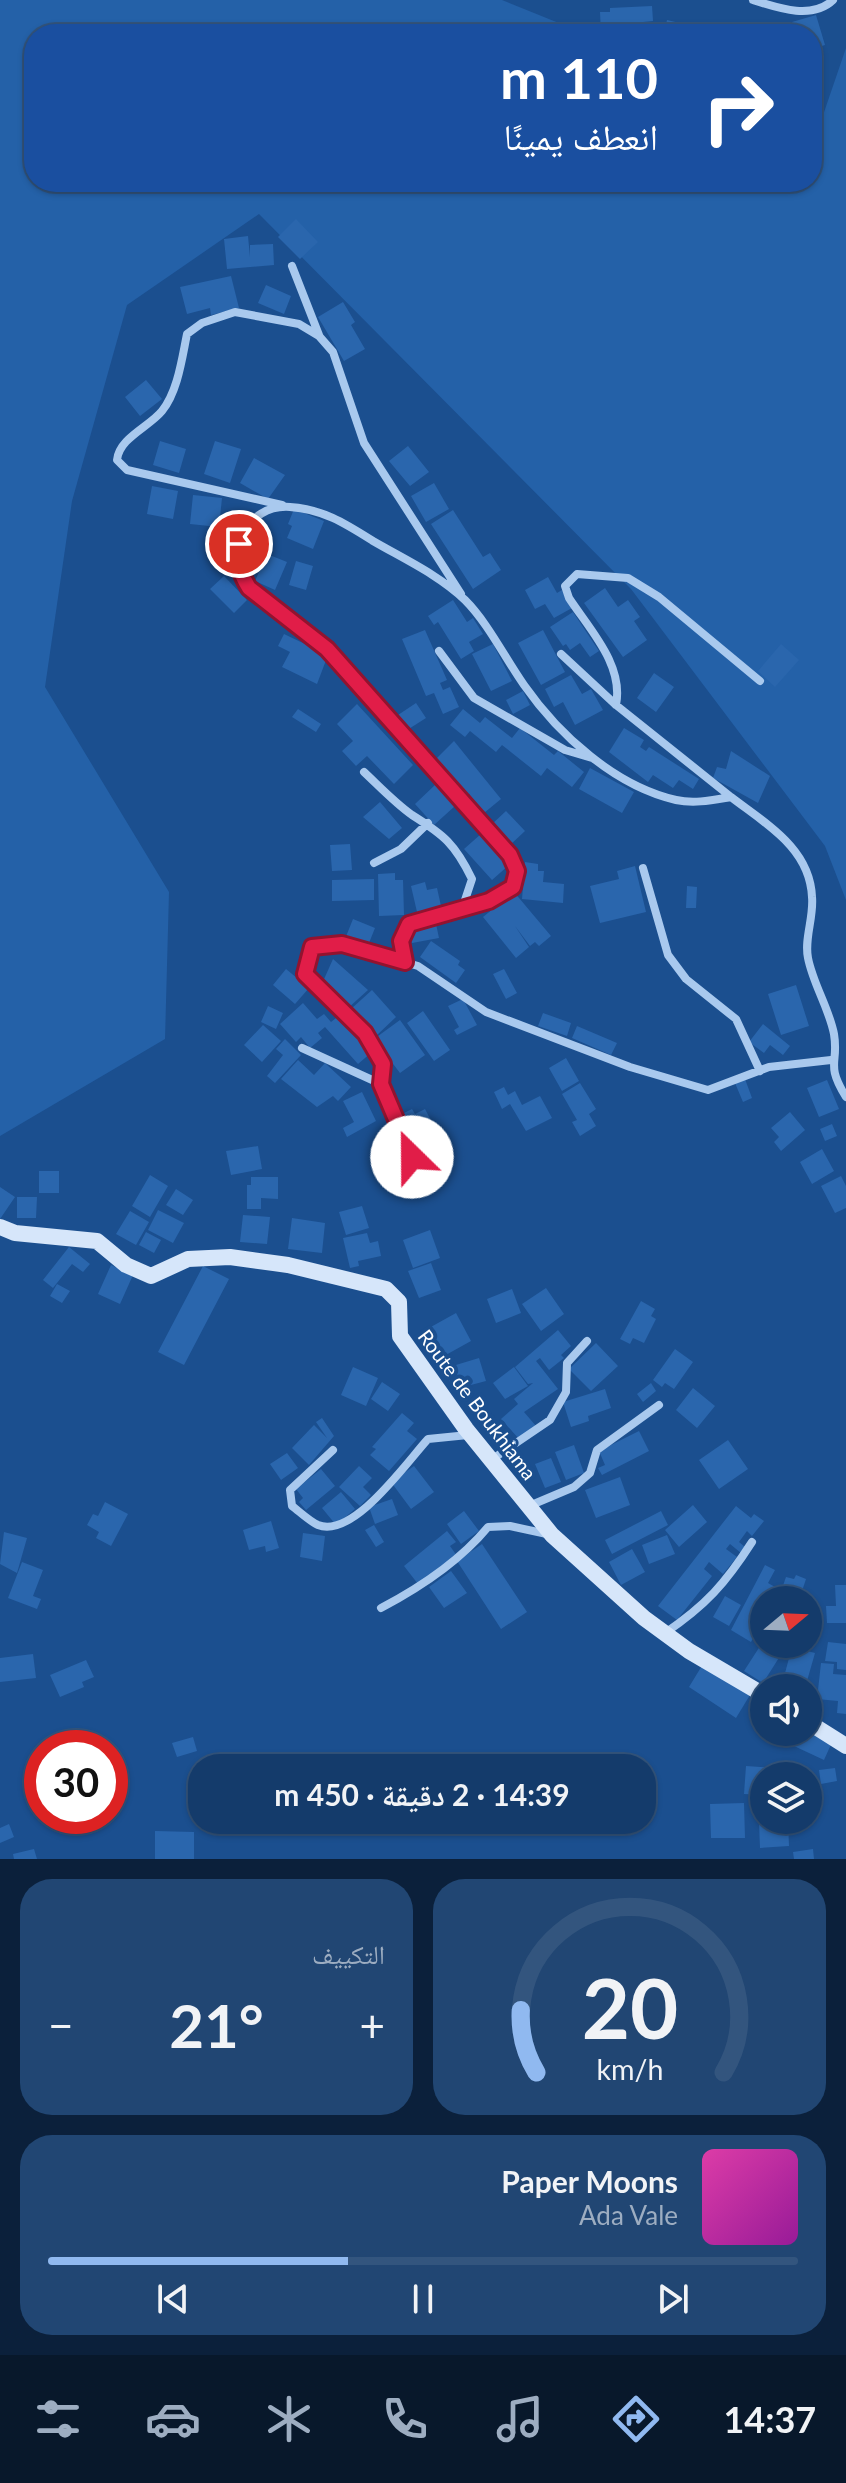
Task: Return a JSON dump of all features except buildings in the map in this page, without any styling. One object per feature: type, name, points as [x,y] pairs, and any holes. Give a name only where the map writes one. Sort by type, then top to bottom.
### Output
[{"type":"street","points":[[753,0],[789,11],[825,8],[833,0]]},
{"type":"street","points":[[292,266],[319,336]]},
{"type":"street","points":[[466,601],[435,577],[323,511],[287,506],[127,470],[117,460],[117,453],[163,410],[178,375],[187,334],[202,323],[235,312],[299,324],[319,336],[333,352],[364,443],[466,601],[527,689],[556,724],[594,759],[636,784],[675,800],[699,802],[731,797]]},
{"type":"street","points":[[287,506],[262,513],[244,533],[237,556],[241,576],[249,588],[327,649],[510,855],[517,871],[513,887],[489,901],[409,924],[401,941],[405,962]]},
{"type":"street","points":[[616,705],[620,688],[615,669],[569,598],[565,586],[577,574],[628,578],[659,597],[760,681]]},
{"type":"street","points":[[439,651],[474,698],[565,750],[594,759]]},
{"type":"street","points":[[561,654],[616,705],[789,842],[807,872],[812,897],[808,957],[834,1036],[831,1060],[834,1079],[846,1097]]},
{"type":"street","points":[[364,772],[460,853],[472,879],[462,909]]},
{"type":"street","points":[[374,863],[401,849],[428,823]]},
{"type":"street","points":[[643,868],[668,955],[686,979],[736,1019],[760,1071]]},
{"type":"street","points":[[412,1157],[381,1084],[383,1064],[365,1033],[305,974],[312,947],[342,944],[418,966],[486,1012],[630,1067],[708,1090],[760,1071],[831,1060]]},
{"type":"street","points":[[302,1048],[381,1084]]},
{"type":"street","name":"Route de Boukhiama","points":[[0,1227],[15,1233],[97,1241],[126,1265],[151,1276],[188,1259],[230,1257],[288,1265],[320,1276],[386,1289],[399,1302],[400,1336],[471,1434],[552,1535],[665,1633],[750,1686]]},
{"type":"street","points":[[491,1460],[550,1420],[566,1392],[567,1363],[587,1341]]},
{"type":"street","points":[[529,1506],[574,1487],[590,1473],[597,1450],[659,1405]]},
{"type":"street","points":[[333,1450],[290,1490],[292,1506],[319,1525],[339,1526],[357,1517],[428,1439],[471,1434]]},
{"type":"street","points":[[381,1608],[419,1588],[475,1543],[488,1527],[510,1526],[552,1535]]},
{"type":"street","points":[[665,1633],[704,1606],[725,1584],[752,1542]]},
{"type":"street","points":[[822,1731],[846,1746]]},
{"type":"shaded area","points":[[0,0],[502,0],[561,24],[24,24],[24,192],[822,192],[822,118],[846,48],[846,900],[825,846],[631,589],[259,214],[127,305],[72,501],[45,687],[169,892],[165,1039],[0,1136]]},
{"type":"route","points":[[239,544],[237,556],[241,576],[249,588],[327,649],[510,855],[517,871],[513,887],[489,901],[424,917],[409,924],[401,941],[405,962],[342,944],[312,947],[307,957],[305,974],[365,1033],[383,1064],[381,1084],[412,1157]]}]
